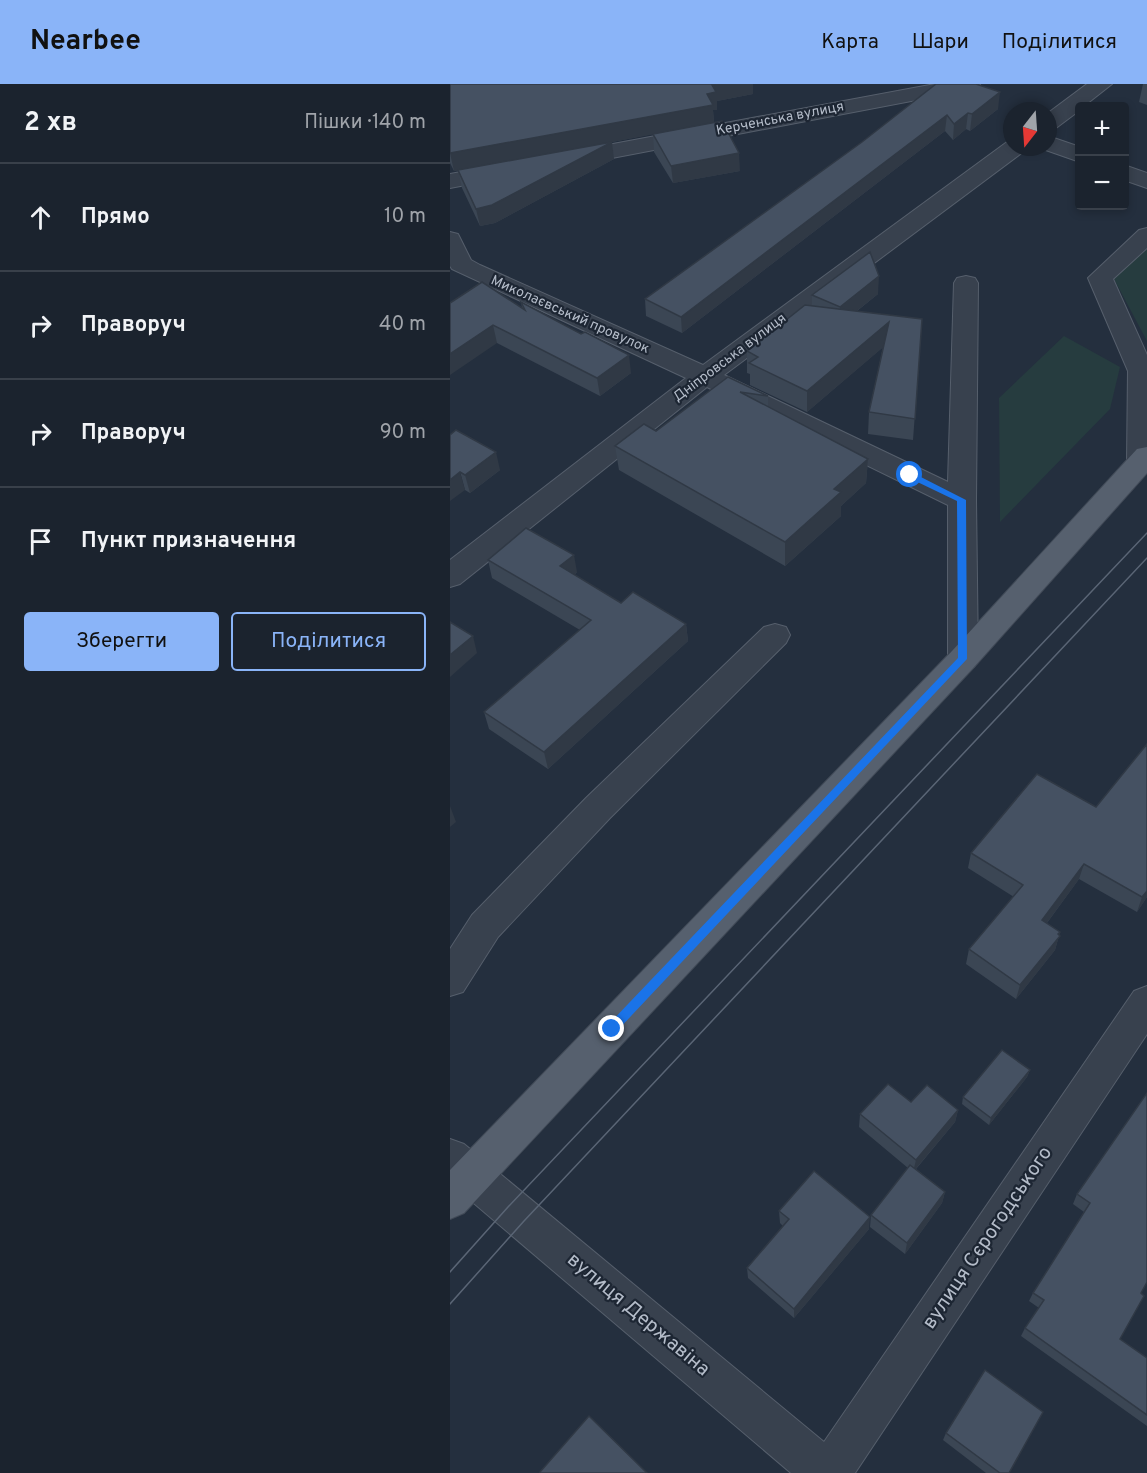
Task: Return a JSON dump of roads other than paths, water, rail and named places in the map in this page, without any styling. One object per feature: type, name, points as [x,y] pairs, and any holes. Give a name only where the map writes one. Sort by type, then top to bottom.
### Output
[{"type":"main road","points":[[457,1178],[963,659],[1144,460]]},
{"type":"street","name":"Керченська вулиця","points":[[554,162],[969,84]]},
{"type":"street","points":[[1057,116],[1101,84]]},
{"type":"street","points":[[1057,146],[1075,153]]},
{"type":"street","name":"Дніпровська вулиця","points":[[450,576],[705,376],[1003,156]]},
{"type":"street","points":[[450,182],[519,168]]},
{"type":"street","points":[[1129,174],[1147,181]]},
{"type":"street","points":[[1144,460],[1141,371],[1100,278],[1147,235]]},
{"type":"street","name":"Миколаєвський провулок","points":[[450,239],[461,264],[471,270],[705,376],[962,500]]},
{"type":"street","points":[[450,285],[471,270]]},
{"type":"street","points":[[963,659],[962,500],[966,284]]},
{"type":"street","points":[[450,980],[485,926],[598,808],[775,635]]},
{"type":"street","name":"вулиця Сєрогодського","points":[[828,1473],[1147,1003]]},
{"type":"street","name":"вулиця Державіна","points":[[457,1178],[828,1473]]},
{"type":"tram line","points":[[450,1272],[508,1207],[1147,533]]},
{"type":"tram line","points":[[450,1304],[524,1221],[1147,558]]}]
